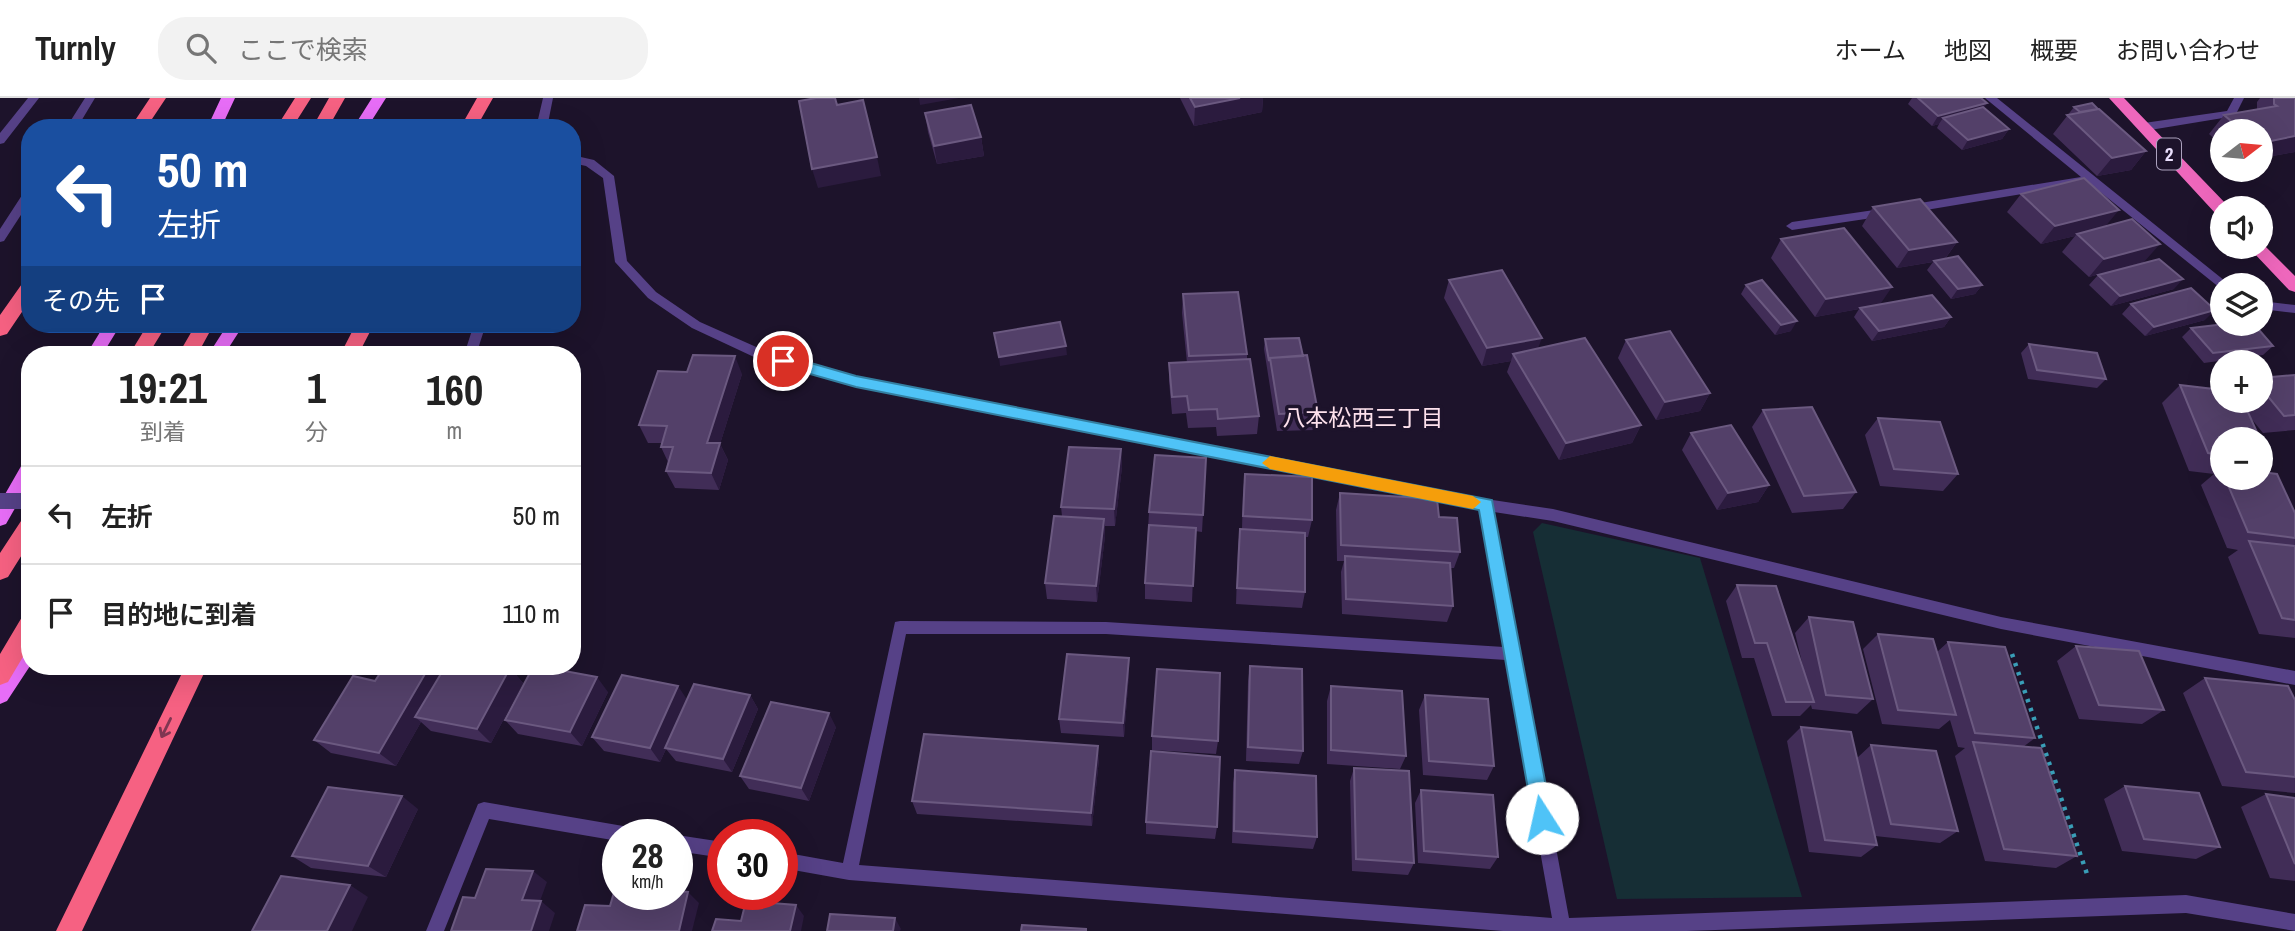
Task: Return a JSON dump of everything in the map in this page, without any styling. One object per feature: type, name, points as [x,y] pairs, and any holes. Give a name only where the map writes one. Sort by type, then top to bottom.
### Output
[{"type":"highway","points":[[144,119],[158,98]]},
{"type":"highway","points":[[290,119],[303,98]]},
{"type":"highway","points":[[325,119],[337,98]]},
{"type":"highway","points":[[473,119],[485,98]]},
{"type":"highway","name":"2","points":[[2116,98],[2210,197]]},
{"type":"highway","points":[[2269,259],[2295,286]]},
{"type":"highway","points":[[0,329],[21,299]]},
{"type":"highway","points":[[0,571],[21,538]]},
{"type":"highway","points":[[0,675],[21,639]]},
{"type":"highway","points":[[69,931],[192,675]]},
{"type":"main road","points":[[218,119],[228,98]]},
{"type":"main road","points":[[366,119],[379,98]]},
{"type":"main road","points":[[0,519],[21,482]]},
{"type":"main road","points":[[0,695],[21,663]]},
{"type":"street","points":[[0,140],[34,98]]},
{"type":"street","points":[[77,119],[90,98]]},
{"type":"street","points":[[543,119],[548,98]]},
{"type":"street","points":[[1990,98],[2210,274]]},
{"type":"street","points":[[2144,127],[2231,114],[2239,98]]},
{"type":"street","points":[[581,161],[590,163],[608,176],[621,262],[652,295],[696,325],[758,354],[856,381],[1486,505],[1553,515],[2001,623],[2295,678]]},
{"type":"street","points":[[1792,226],[1950,203],[2090,178]]},
{"type":"street","points":[[0,238],[21,206]]},
{"type":"street","points":[[2273,306],[2295,309]]},
{"type":"street","points":[[0,501],[21,501]]},
{"type":"street","points":[[1486,505],[1562,929]]},
{"type":"street","points":[[849,872],[900,627],[1106,628],[1513,654]]},
{"type":"street","points":[[435,931],[484,810],[602,830]]},
{"type":"street","points":[[798,863],[849,872],[1562,929],[2186,904],[2295,923]]},
{"type":"path","points":[[2001,623],[2098,907]]},
{"type":"shaded area","points":[[1542,523],[1700,558],[1802,897],[1617,899],[1533,532]]},
{"type":"building","points":[[835,98],[837,105],[863,100],[877,157],[812,169],[799,101]]},
{"type":"building","points":[[1190,98],[1240,98],[1195,107]]},
{"type":"building","points":[[1918,98],[1981,98],[1987,103],[1938,116]]},
{"type":"building","points":[[2274,98],[2295,98],[2295,136],[2273,141],[2273,119],[2229,119],[2224,115],[2277,106],[2274,104]]},
{"type":"building","points":[[2092,103],[2098,109],[2080,112],[2074,107]]},
{"type":"building","points":[[971,105],[981,137],[934,146],[925,113]]},
{"type":"building","points":[[1983,107],[2009,129],[1968,140],[1943,118]]},
{"type":"building","points":[[2099,109],[2146,151],[2112,158],[2067,115]]},
{"type":"building","points":[[2084,178],[2119,210],[2055,226],[2021,194]]},
{"type":"building","points":[[1920,199],[1957,242],[1909,250],[1873,207]]},
{"type":"building","points":[[2132,219],[2160,244],[2104,259],[2077,234]]},
{"type":"building","points":[[1844,228],[1892,287],[1826,299],[1781,239]]},
{"type":"building","points":[[1958,256],[1982,285],[1958,289],[1934,261]]},
{"type":"building","points":[[2159,259],[2183,279],[2120,296],[2098,275]]},
{"type":"building","points":[[1502,270],[1542,338],[1487,348],[1449,280]]},
{"type":"building","points":[[1762,280],[1797,321],[1781,325],[1746,285]]},
{"type":"building","points":[[2191,288],[2210,305],[2210,311],[2154,327],[2131,304]]},
{"type":"building","points":[[1238,292],[1247,354],[1189,356],[1183,294]]},
{"type":"building","points":[[1932,295],[1951,317],[1879,331],[1860,308]]},
{"type":"building","points":[[1060,322],[1066,346],[999,357],[994,333]]},
{"type":"building","points":[[2210,326],[2210,336],[2264,336],[2273,346],[2210,350],[2191,328]]},
{"type":"building","points":[[1670,331],[1710,393],[1665,402],[1626,340]]},
{"type":"building","points":[[1299,338],[1303,356],[1270,358],[1269,361],[1265,339]]},
{"type":"building","points":[[1585,338],[1641,425],[1566,443],[1513,354]]},
{"type":"building","points":[[2029,344],[2097,353],[2106,379],[2037,370]]},
{"type":"building","points":[[693,355],[735,356],[707,443],[720,443],[711,473],[666,471],[673,447],[661,447],[667,426],[639,425],[658,371],[687,372]]},
{"type":"building","points":[[1307,355],[1318,412],[1279,414],[1270,358]]},
{"type":"building","points":[[1250,359],[1259,416],[1218,419],[1217,409],[1189,410],[1187,396],[1172,397],[1169,363]]},
{"type":"building","points":[[2295,375],[2295,415],[2284,416],[2273,403],[2273,377]]},
{"type":"building","points":[[2180,385],[2210,389],[2210,413],[2248,413],[2255,427],[2210,427],[2208,453]]},
{"type":"building","points":[[1812,407],[1856,492],[1804,496],[1763,410]]},
{"type":"building","points":[[1878,418],[1940,422],[1958,474],[1894,469]]},
{"type":"building","points":[[1731,425],[1769,485],[1728,493],[1691,433]]},
{"type":"building","points":[[1069,447],[1121,449],[1114,509],[1061,507]]},
{"type":"building","points":[[1155,455],[1206,458],[1203,515],[1149,512]]},
{"type":"building","points":[[1245,474],[1312,477],[1312,520],[1243,516]]},
{"type":"building","points":[[2273,474],[2277,474],[2295,513],[2295,538],[2248,532],[2230,490],[2273,490]]},
{"type":"building","points":[[1340,493],[1437,499],[1439,517],[1457,518],[1460,552],[1341,545]]},
{"type":"building","points":[[1054,516],[1104,519],[1096,586],[1045,583]]},
{"type":"building","points":[[1149,525],[1196,528],[1193,586],[1145,583]]},
{"type":"building","points":[[1240,529],[1305,533],[1305,592],[1237,588]]},
{"type":"building","points":[[2249,541],[2295,546],[2295,620],[2282,618]]},
{"type":"building","points":[[1345,556],[1450,563],[1453,606],[1346,599]]},
{"type":"building","points":[[1737,585],[1776,586],[1814,702],[1786,702],[1767,643],[1755,643]]},
{"type":"building","points":[[1809,617],[1853,622],[1873,699],[1826,695]]},
{"type":"building","points":[[1878,634],[1933,639],[1956,715],[1898,710]]},
{"type":"building","points":[[1948,642],[2005,647],[2035,738],[1975,733]]},
{"type":"building","points":[[2076,646],[2139,651],[2164,710],[2099,705]]},
{"type":"building","points":[[1067,654],[1129,658],[1123,723],[1059,719]]},
{"type":"building","points":[[1250,666],[1302,669],[1303,751],[1248,747]]},
{"type":"building","points":[[1157,669],[1220,673],[1218,741],[1152,736]]},
{"type":"building","points":[[581,674],[597,677],[570,732],[505,720],[529,675]]},
{"type":"building","points":[[379,675],[424,675],[379,753],[314,740],[353,676],[375,681]]},
{"type":"building","points":[[440,675],[506,675],[477,729],[415,717]]},
{"type":"building","points":[[622,675],[678,686],[650,748],[592,737]]},
{"type":"building","points":[[2205,678],[2288,686],[2295,700],[2295,777],[2246,772]]},
{"type":"building","points":[[694,684],[750,695],[723,759],[665,748]]},
{"type":"building","points":[[1331,686],[1402,691],[1406,756],[1331,750]]},
{"type":"building","points":[[1425,695],[1488,699],[1494,766],[1429,761]]},
{"type":"building","points":[[771,702],[829,713],[801,788],[740,776]]},
{"type":"building","points":[[1801,727],[1851,732],[1877,845],[1825,840]]},
{"type":"building","points":[[924,734],[1098,746],[1091,813],[912,801]]},
{"type":"building","points":[[1973,742],[2041,748],[2077,856],[2004,849]]},
{"type":"building","points":[[1871,745],[1936,751],[1958,831],[1891,824]]},
{"type":"building","points":[[1151,751],[1220,757],[1217,827],[1146,822]]},
{"type":"building","points":[[1354,768],[1409,771],[1414,863],[1356,859]]},
{"type":"building","points":[[1235,770],[1316,776],[1317,837],[1234,831]]},
{"type":"building","points":[[2125,786],[2199,793],[2220,847],[2144,839]]},
{"type":"building","points":[[328,787],[402,796],[368,866],[292,856]]},
{"type":"building","points":[[1421,790],[1493,795],[1498,857],[1424,851]]},
{"type":"building","points":[[2266,794],[2295,798],[2295,864]]},
{"type":"building","points":[[486,869],[533,871],[522,900],[541,901],[531,931],[451,931],[463,897],[475,898]]},
{"type":"building","points":[[281,876],[350,885],[327,931],[252,931]]},
{"type":"building","points":[[585,905],[602,906],[602,910],[684,910],[679,931],[577,931]]},
{"type":"building","points":[[744,910],[795,910],[790,931],[712,931],[716,919],[741,921]]},
{"type":"building","points":[[830,914],[895,918],[893,931],[827,931]]},
{"type":"building","points":[[1022,925],[1086,929],[1086,931],[1021,931]]},
{"type":"slow traffic","points":[[1270,463],[1473,502]]},
{"type":"district","name":"八本松西三丁目","points":[[1363,417]]},
{"type":"route","points":[[783,361],[856,381],[1486,505],[1542,818]]}]
